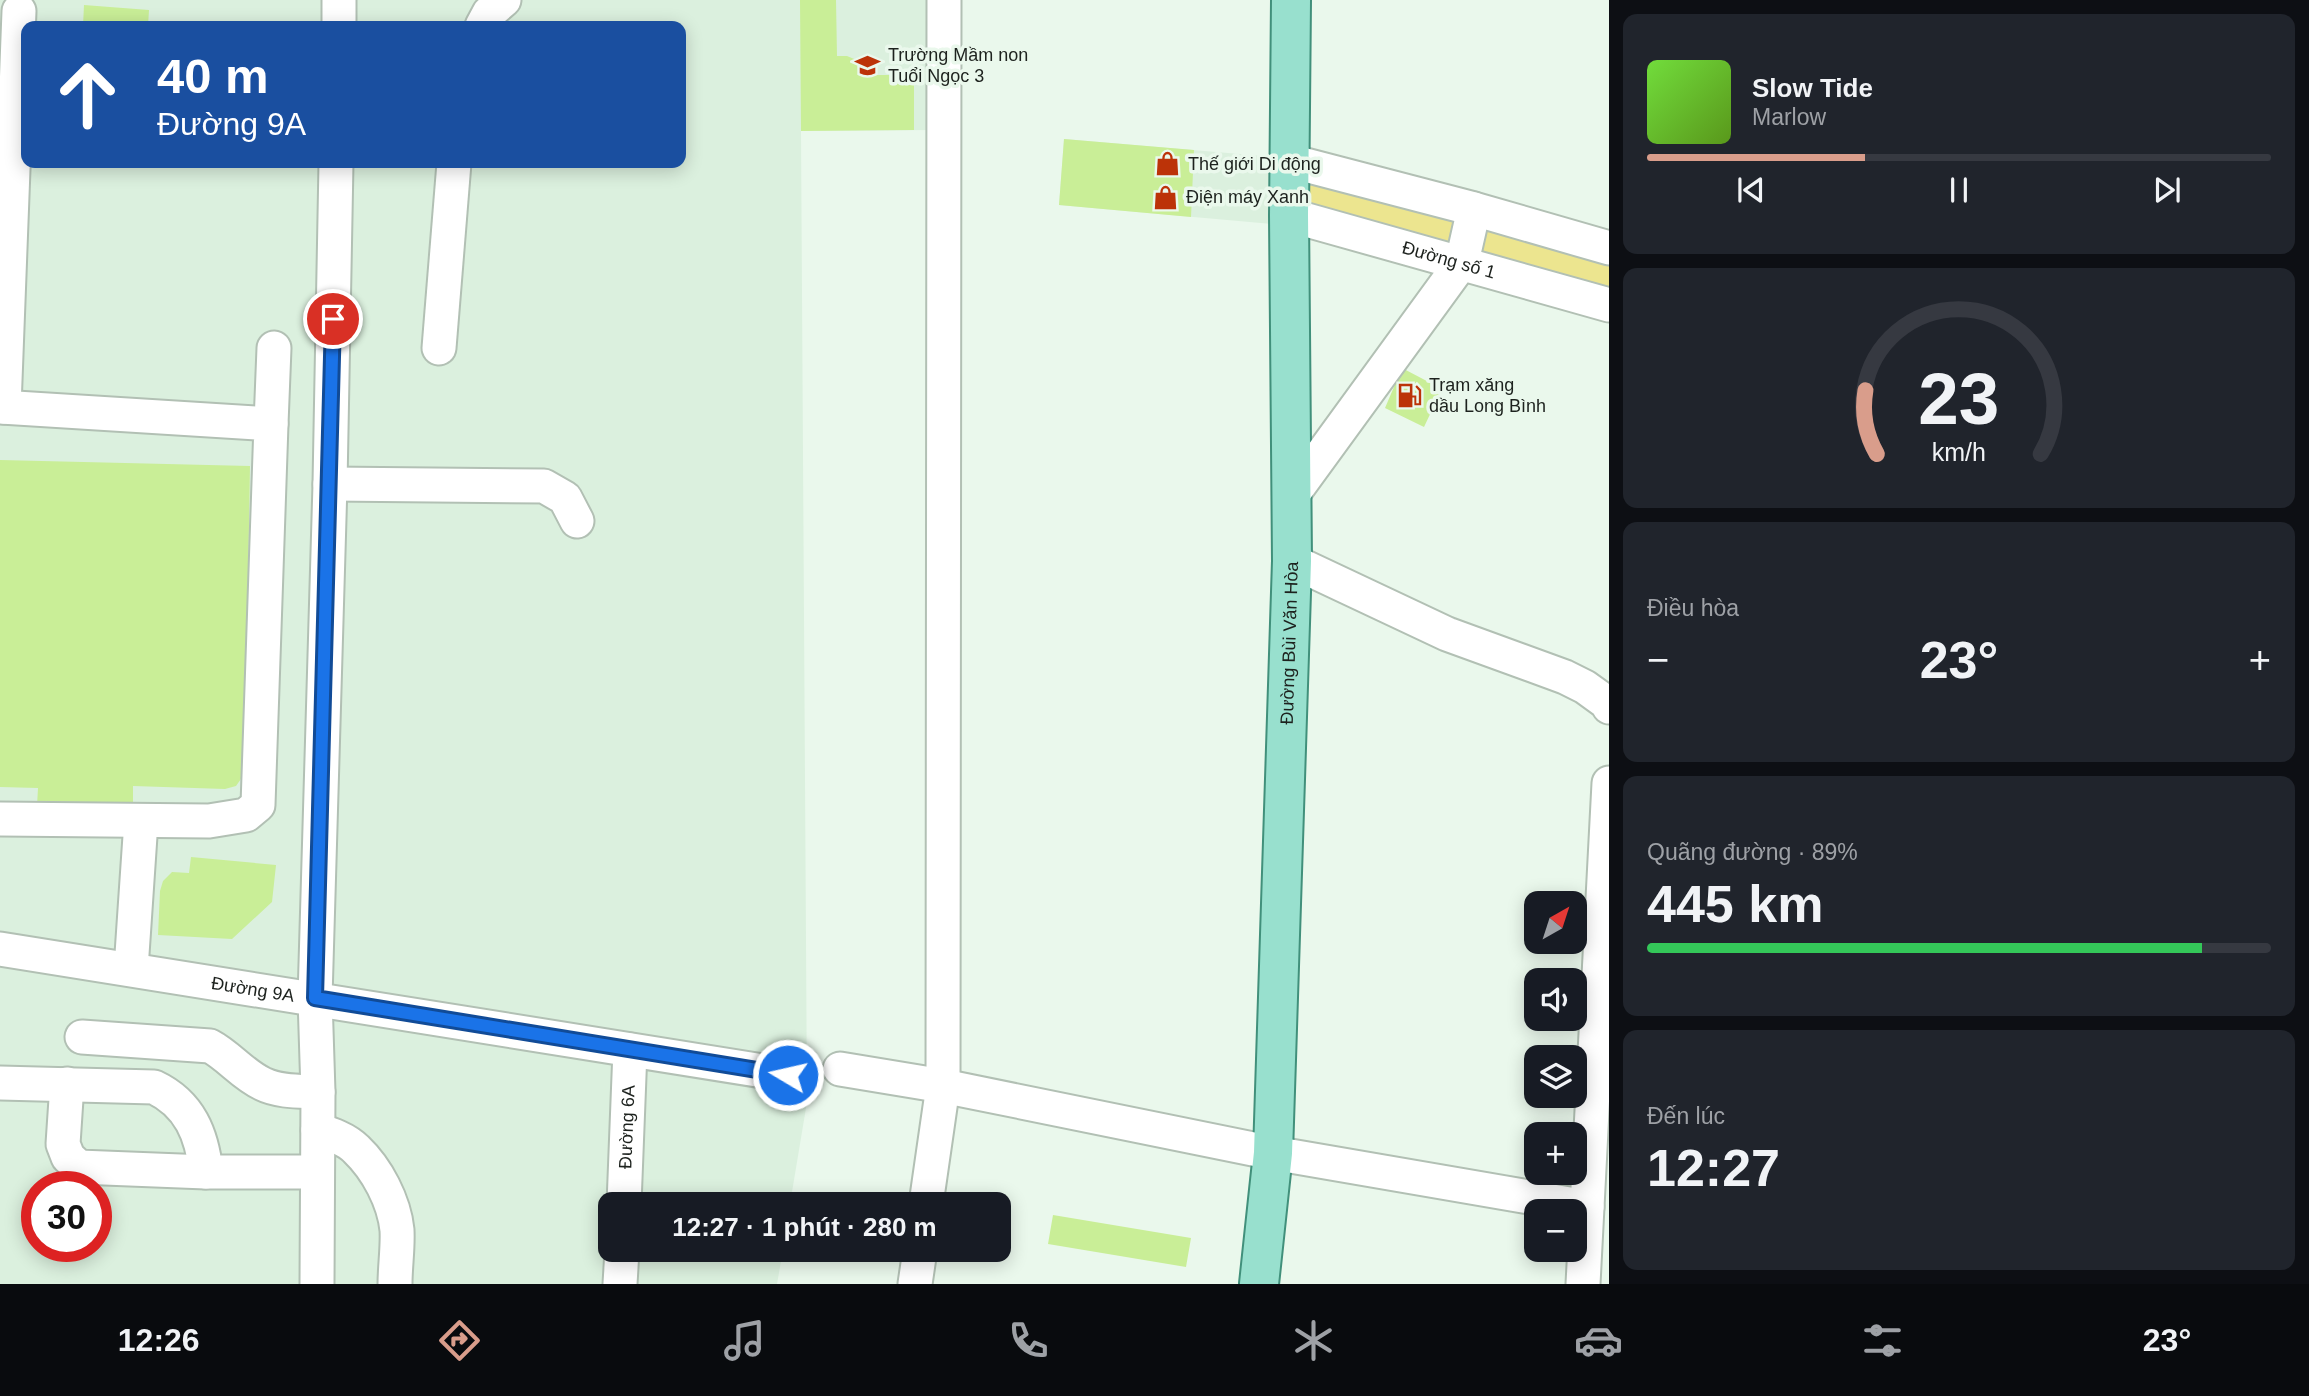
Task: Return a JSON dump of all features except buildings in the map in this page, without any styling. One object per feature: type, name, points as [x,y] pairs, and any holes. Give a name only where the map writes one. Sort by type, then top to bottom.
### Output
[{"type":"main road","name":"Đường Bùi Văn Hòa","points":[[1259,1284],[1272,1153],[1292,561],[1289,215],[1291,0]]},
{"type":"street","points":[[339,21],[340,0]]},
{"type":"street","points":[[485,21],[489,13],[504,0]]},
{"type":"street","points":[[928,1192],[943,1086],[944,0]]},
{"type":"street","points":[[19,11],[21,39]]},
{"type":"street","points":[[21,71],[2,407],[271,424]]},
{"type":"street","points":[[1290,161],[1474,209],[1609,248]]},
{"type":"street","points":[[317,1284],[318,1092],[315,998],[336,168]]},
{"type":"street","points":[[439,348],[454,168]]},
{"type":"street","points":[[1293,494],[1462,262],[1474,209]]},
{"type":"street","name":"Đường số 1","points":[[1289,215],[1609,305]]},
{"type":"street","points":[[0,819],[209,821],[246,815],[258,804],[274,348]]},
{"type":"street","points":[[330,484],[544,486],[565,498],[577,521]]},
{"type":"street","points":[[1292,561],[1447,634],[1572,681],[1590,690],[1609,707]]},
{"type":"street","points":[[1587,1207],[1609,783]]},
{"type":"street","points":[[131,969],[141,821]]},
{"type":"street","name":"Đường 9A","points":[[0,949],[788,1075]]},
{"type":"street","points":[[82,1037],[210,1046],[264,1085],[318,1092]]},
{"type":"street","name":"Đường 6A","points":[[624,1192],[630,1050]]},
{"type":"street","points":[[840,1069],[943,1086],[1272,1153],[1540,1199]]},
{"type":"street","points":[[0,1083],[155,1087],[185,1109],[195,1125],[203,1148],[206,1172]]},
{"type":"street","points":[[67,1084],[63,1144],[68,1157],[79,1167],[206,1172],[317,1172]]},
{"type":"street","points":[[318,1129],[355,1147],[382,1184],[392,1207],[397,1230],[395,1284]]},
{"type":"street","points":[[620,1284],[621,1262]]},
{"type":"street","points":[[915,1284],[918,1262]]},
{"type":"street","points":[[1583,1284],[1584,1262]]},
{"type":"shaded area","points":[[0,0],[936,0],[934,130],[801,131],[807,1102],[792,1192],[598,1192],[598,1262],[781,1262],[777,1284],[0,1284]]},
{"type":"shaded area","points":[[1064,139],[1274,157],[1273,224],[1059,205]]},
{"type":"shaded area","points":[[1305,175],[1462,216],[1455,250],[1305,209]]},
{"type":"shaded area","points":[[1481,222],[1609,258],[1609,294],[1474,255]]},
{"type":"place","name":"Trường Mầm non Tuổi Ngọc 3","points":[[868,65]]},
{"type":"place","name":"Thế giới Di động","points":[[1168,164]]},
{"type":"place","name":"Điện máy Xanh","points":[[1166,197]]},
{"type":"place","name":"Trạm xăng dầu Long Bình","points":[[1409,395]]},
{"type":"route","points":[[333,319],[315,998],[788,1075]]}]
